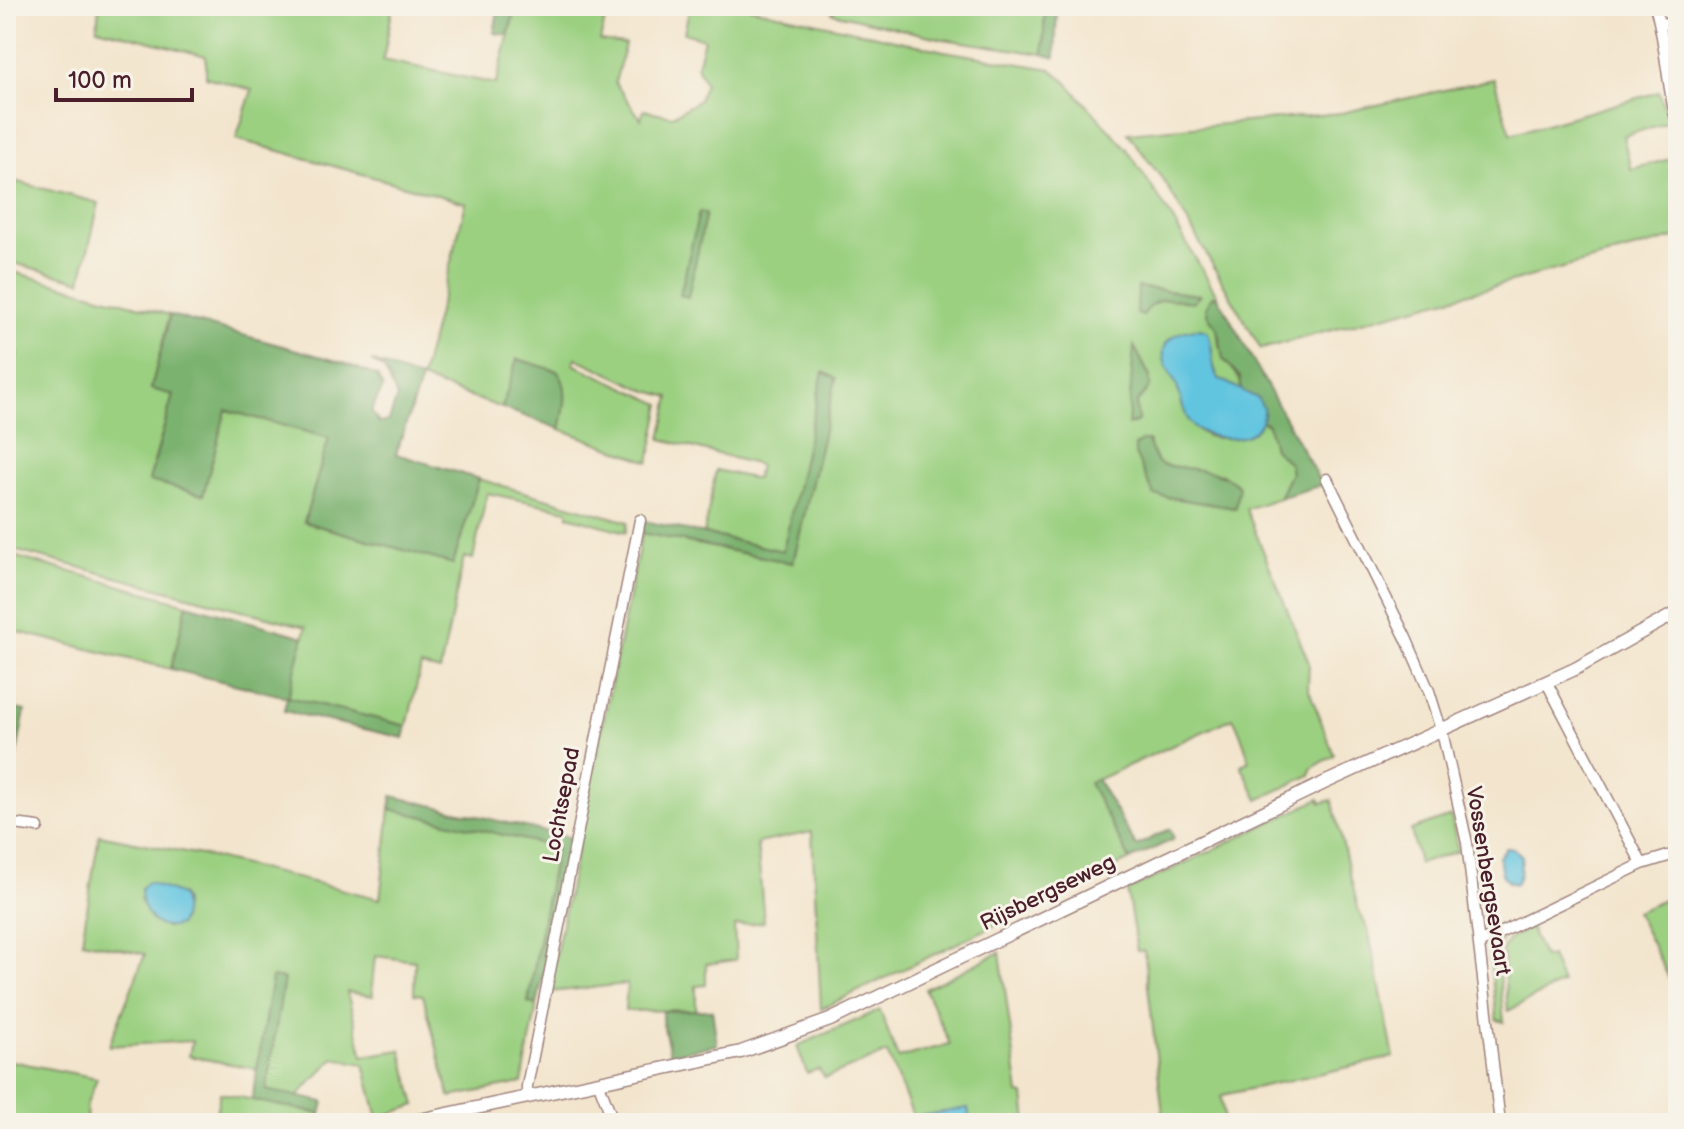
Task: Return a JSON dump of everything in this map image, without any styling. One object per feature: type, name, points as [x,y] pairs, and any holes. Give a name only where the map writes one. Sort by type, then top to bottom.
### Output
[{"type":"main road","name":"Rijsbergseweg","points":[[405,1123],[741,1052],[830,1020],[1324,783],[1547,683],[1678,612]]},
{"type":"street","points":[[1655,6],[1661,25],[1669,97],[1678,126]]},
{"type":"street","points":[[1661,25],[1678,19]]},
{"type":"street","name":"Vossenbergsevaart","points":[[1327,479],[1406,638],[1429,691],[1441,730],[1467,843],[1500,1123]]},
{"type":"street","name":"Lochtsepad","points":[[527,1097],[640,520]]},
{"type":"street","points":[[1547,683],[1642,864]]},
{"type":"street","points":[[6,823],[38,827]]},
{"type":"street","points":[[1479,943],[1642,864],[1678,853]]},
{"type":"street","points":[[599,1084],[614,1123]]},
{"type":"green space","points":[[99,6],[393,6],[383,60],[496,84],[516,6],[597,6],[607,10],[600,41],[625,44],[615,83],[641,119],[644,110],[672,116],[699,100],[705,83],[697,66],[704,39],[684,33],[690,6],[742,6],[944,51],[1051,69],[1127,149],[1218,297],[1212,296],[1206,307],[1208,316],[1217,328],[1219,346],[1242,384],[1241,391],[1218,378],[1212,361],[1213,350],[1178,386],[1190,420],[1202,433],[1219,438],[1258,427],[1261,421],[1268,424],[1274,449],[1289,463],[1291,473],[1279,498],[1246,509],[1309,663],[1308,687],[1334,755],[1311,769],[1310,775],[1258,800],[1241,765],[1250,761],[1233,718],[1090,783],[1130,860],[821,1009],[812,832],[757,843],[764,922],[734,926],[736,960],[706,964],[706,985],[696,986],[696,1010],[625,1011],[627,984],[548,992],[642,533],[793,563],[836,378],[823,373],[783,551],[704,534],[716,470],[756,479],[759,465],[661,439],[670,397],[645,390],[576,358],[573,364],[661,404],[649,462],[560,429],[564,391],[556,371],[518,359],[502,408],[421,379],[466,203],[236,139],[252,90],[206,77],[206,56],[97,28]],"holes":[[[1139,287],[1187,302],[1166,299],[1147,308]],[[1135,348],[1150,377],[1150,386],[1136,404],[1138,420],[1133,424]],[[1148,441],[1156,461],[1162,465],[1223,474],[1235,508],[1154,495],[1148,479]]]},
{"type":"green space","points":[[499,6],[516,6],[508,35],[494,33]]},
{"type":"green space","points":[[835,6],[1045,6],[1043,54],[943,39],[832,13]]},
{"type":"green space","points":[[1045,6],[1057,6],[1055,58],[1043,54]]},
{"type":"green space","points":[[1494,79],[1511,134],[1659,92],[1669,122],[1623,136],[1631,169],[1678,157],[1678,237],[1261,349],[1166,184],[1128,133],[1341,113]]},
{"type":"green space","points":[[6,179],[99,203],[81,281],[6,261]]},
{"type":"green space","points":[[699,212],[706,213],[688,297],[680,295]]},
{"type":"green space","points":[[10,271],[170,315],[151,388],[173,395],[149,480],[203,495],[225,409],[329,438],[304,522],[453,563],[479,479],[628,522],[626,532],[568,516],[568,510],[487,493],[473,559],[464,557],[440,671],[421,666],[407,726],[288,697],[306,627],[6,548],[6,400],[18,352],[6,348],[6,286]]},
{"type":"green space","points":[[1138,287],[1200,295],[1193,302],[1159,301],[1143,316],[1137,314]]},
{"type":"green space","points":[[1212,296],[1218,297],[1322,485],[1279,498],[1291,473],[1289,463],[1274,449],[1268,424],[1261,421],[1264,412],[1257,398],[1241,391],[1240,377],[1223,359],[1217,328],[1206,308]]},
{"type":"green space","points":[[170,315],[344,363],[377,376],[383,388],[371,411],[379,423],[389,421],[397,397],[384,369],[371,361],[421,379],[396,454],[479,479],[453,564],[304,522],[329,438],[226,410],[203,495],[149,481],[173,395],[151,389]]},
{"type":"green space","points":[[1134,346],[1150,377],[1150,386],[1136,404],[1138,421],[1128,425]]},
{"type":"green space","points":[[517,359],[557,371],[561,377],[565,399],[560,429],[502,408]]},
{"type":"green space","points":[[823,372],[836,378],[793,563],[642,533],[644,521],[783,551]]},
{"type":"green space","points":[[1141,441],[1148,441],[1156,461],[1162,465],[1203,470],[1231,480],[1239,486],[1235,508],[1154,495],[1135,454],[1135,446]]},
{"type":"green space","points":[[6,554],[187,604],[171,669],[6,629]]},
{"type":"green space","points":[[187,604],[304,637],[288,697],[407,726],[404,738],[284,711],[287,697],[171,669]]},
{"type":"green space","points":[[6,707],[25,711],[6,809]]},
{"type":"green space","points":[[1097,779],[1136,846],[1170,829],[1174,839],[1130,860],[1089,783]]},
{"type":"green space","points":[[392,796],[572,838],[537,1005],[528,1003],[556,847],[390,809]]},
{"type":"green space","points":[[1319,799],[1321,803],[1332,800],[1359,912],[1368,929],[1394,1057],[1223,1095],[1225,1123],[1164,1123],[1144,951],[1137,951],[1127,891]]},
{"type":"green space","points":[[390,809],[556,847],[528,1002],[537,1005],[522,1083],[450,1097],[423,995],[414,994],[415,961],[375,956],[373,996],[347,992],[363,1056],[401,1050],[416,1105],[378,1118],[364,1064],[334,1058],[297,1097],[265,1090],[283,979],[272,978],[257,1069],[189,1056],[192,1041],[109,1046],[145,954],[82,941],[99,835],[216,858],[380,899]],"holes":[[[181,894],[184,902],[182,918],[167,928],[151,920],[140,899]]]},
{"type":"green space","points":[[1451,816],[1458,851],[1419,864],[1411,830]]},
{"type":"green space","points":[[1678,894],[1678,996],[1636,912]]},
{"type":"green space","points":[[1530,928],[1544,958],[1551,956],[1562,983],[1508,1011],[1502,950],[1509,939]]},
{"type":"green space","points":[[1502,938],[1497,955],[1504,1022],[1497,1020],[1488,945]]},
{"type":"green space","points":[[1000,952],[1019,1094],[1024,1095],[1027,1123],[970,1123],[968,1109],[920,1116],[923,1123],[916,1123],[887,1053],[825,1078],[819,1069],[807,1073],[797,1046],[880,1010],[898,1058],[950,1044],[925,989]]},
{"type":"green space","points":[[272,977],[284,979],[266,1090],[324,1102],[321,1114],[252,1100]]},
{"type":"green space","points":[[712,1010],[717,1045],[670,1054],[663,1011]]},
{"type":"green space","points":[[6,1060],[97,1078],[87,1104],[86,1123],[6,1123]]},
{"type":"green space","points":[[220,1093],[321,1114],[322,1123],[214,1123]]},
{"type":"water","points":[[1199,329],[1207,331],[1218,378],[1257,398],[1263,407],[1262,419],[1249,434],[1228,438],[1206,434],[1192,425],[1186,414],[1166,365],[1165,347],[1178,334]]},
{"type":"water","points":[[1506,848],[1514,849],[1522,856],[1516,884],[1508,882],[1502,874],[1499,857]]},
{"type":"water","points":[[148,882],[181,895],[183,910],[179,925],[163,926],[146,912],[141,888]]},
{"type":"water","points":[[968,1108],[970,1123],[923,1123],[920,1116]]}]
